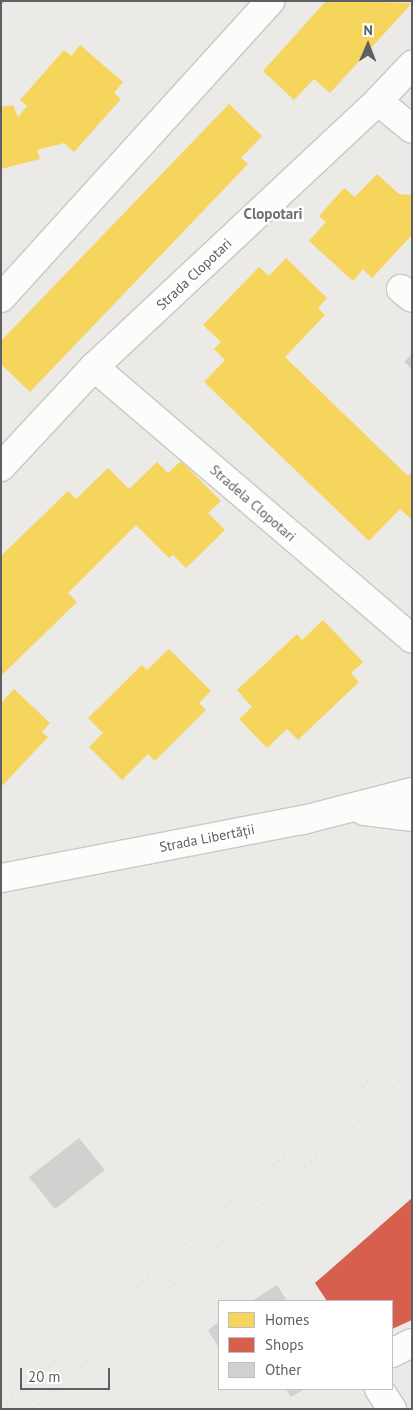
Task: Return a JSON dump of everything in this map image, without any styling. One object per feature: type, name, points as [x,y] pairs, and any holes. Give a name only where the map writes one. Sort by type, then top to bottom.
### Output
[{"type":"street","points":[[1,298],[270,1]]},
{"type":"street","name":"Strada Clopotari","points":[[1,466],[94,367],[378,101],[412,64]]},
{"type":"street","points":[[378,101],[412,129]]},
{"type":"street","name":"Stradela Clopotari","points":[[94,367],[412,639]]},
{"type":"street","name":"Strada Libertății","points":[[1,878],[244,832],[412,792]]},
{"type":"street","points":[[345,809],[412,816]]},
{"type":"street","points":[[393,1352],[412,1343]]},
{"type":"street","points":[[380,1390],[392,1409]]},
{"type":"street","points":[[405,1409],[412,1405]]},
{"type":"building: Homes","points":[[326,1],[412,3],[330,93],[314,79],[294,100],[263,71]]},
{"type":"building: Homes","points":[[80,45],[123,82],[114,93],[121,99],[74,152],[64,143],[37,150],[40,159],[1,169],[1,107],[13,105],[18,117],[27,106],[20,100],[64,50],[71,56]]},
{"type":"building: Homes","points":[[229,104],[262,136],[241,158],[248,164],[30,392],[1,364],[1,341]]},
{"type":"building: Homes","points":[[377,174],[399,194],[412,195],[412,235],[372,278],[363,269],[353,281],[309,241],[326,222],[319,216],[344,188],[355,197]]},
{"type":"building: Homes","points":[[286,258],[327,298],[318,308],[325,315],[285,357],[408,476],[412,471],[412,520],[400,509],[369,541],[204,382],[225,360],[214,349],[221,342],[203,325],[259,267],[269,276]]},
{"type":"building: Homes","points":[[181,461],[221,501],[208,513],[225,530],[186,568],[173,555],[169,558],[136,525],[68,593],[77,602],[1,676],[1,556],[68,491],[76,499],[108,468],[129,489],[157,462],[168,473]]},
{"type":"building: Homes","points":[[323,620],[363,662],[351,673],[359,682],[298,740],[287,729],[267,748],[239,719],[252,707],[237,690],[297,634],[302,640]]},
{"type":"building: Homes","points":[[169,649],[211,691],[199,703],[206,710],[155,761],[148,754],[122,780],[89,747],[103,733],[88,718],[142,665],[147,670]]},
{"type":"building: Homes","points":[[14,689],[50,723],[42,732],[48,737],[1,787],[1,703]]},
{"type":"building: Shops","points":[[412,1198],[412,1320],[393,1329],[393,1300],[326,1300],[315,1283]]},
{"type":"building: Other","points":[[412,354],[412,369],[404,362]]},
{"type":"building: Other","points":[[79,1138],[105,1170],[55,1209],[29,1177]]},
{"type":"building: Other","points":[[277,1285],[286,1300],[254,1300]]},
{"type":"building: Other","points":[[218,1323],[218,1346],[208,1330]]},
{"type":"building: Other","points":[[287,1390],[303,1390],[291,1397]]},
{"type":"railway","points":[[1,1407],[412,1042]]},
{"type":"railway","points":[[33,1409],[412,1072]]},
{"type":"district","name":"Clopotari","points":[[273,214]]}]
